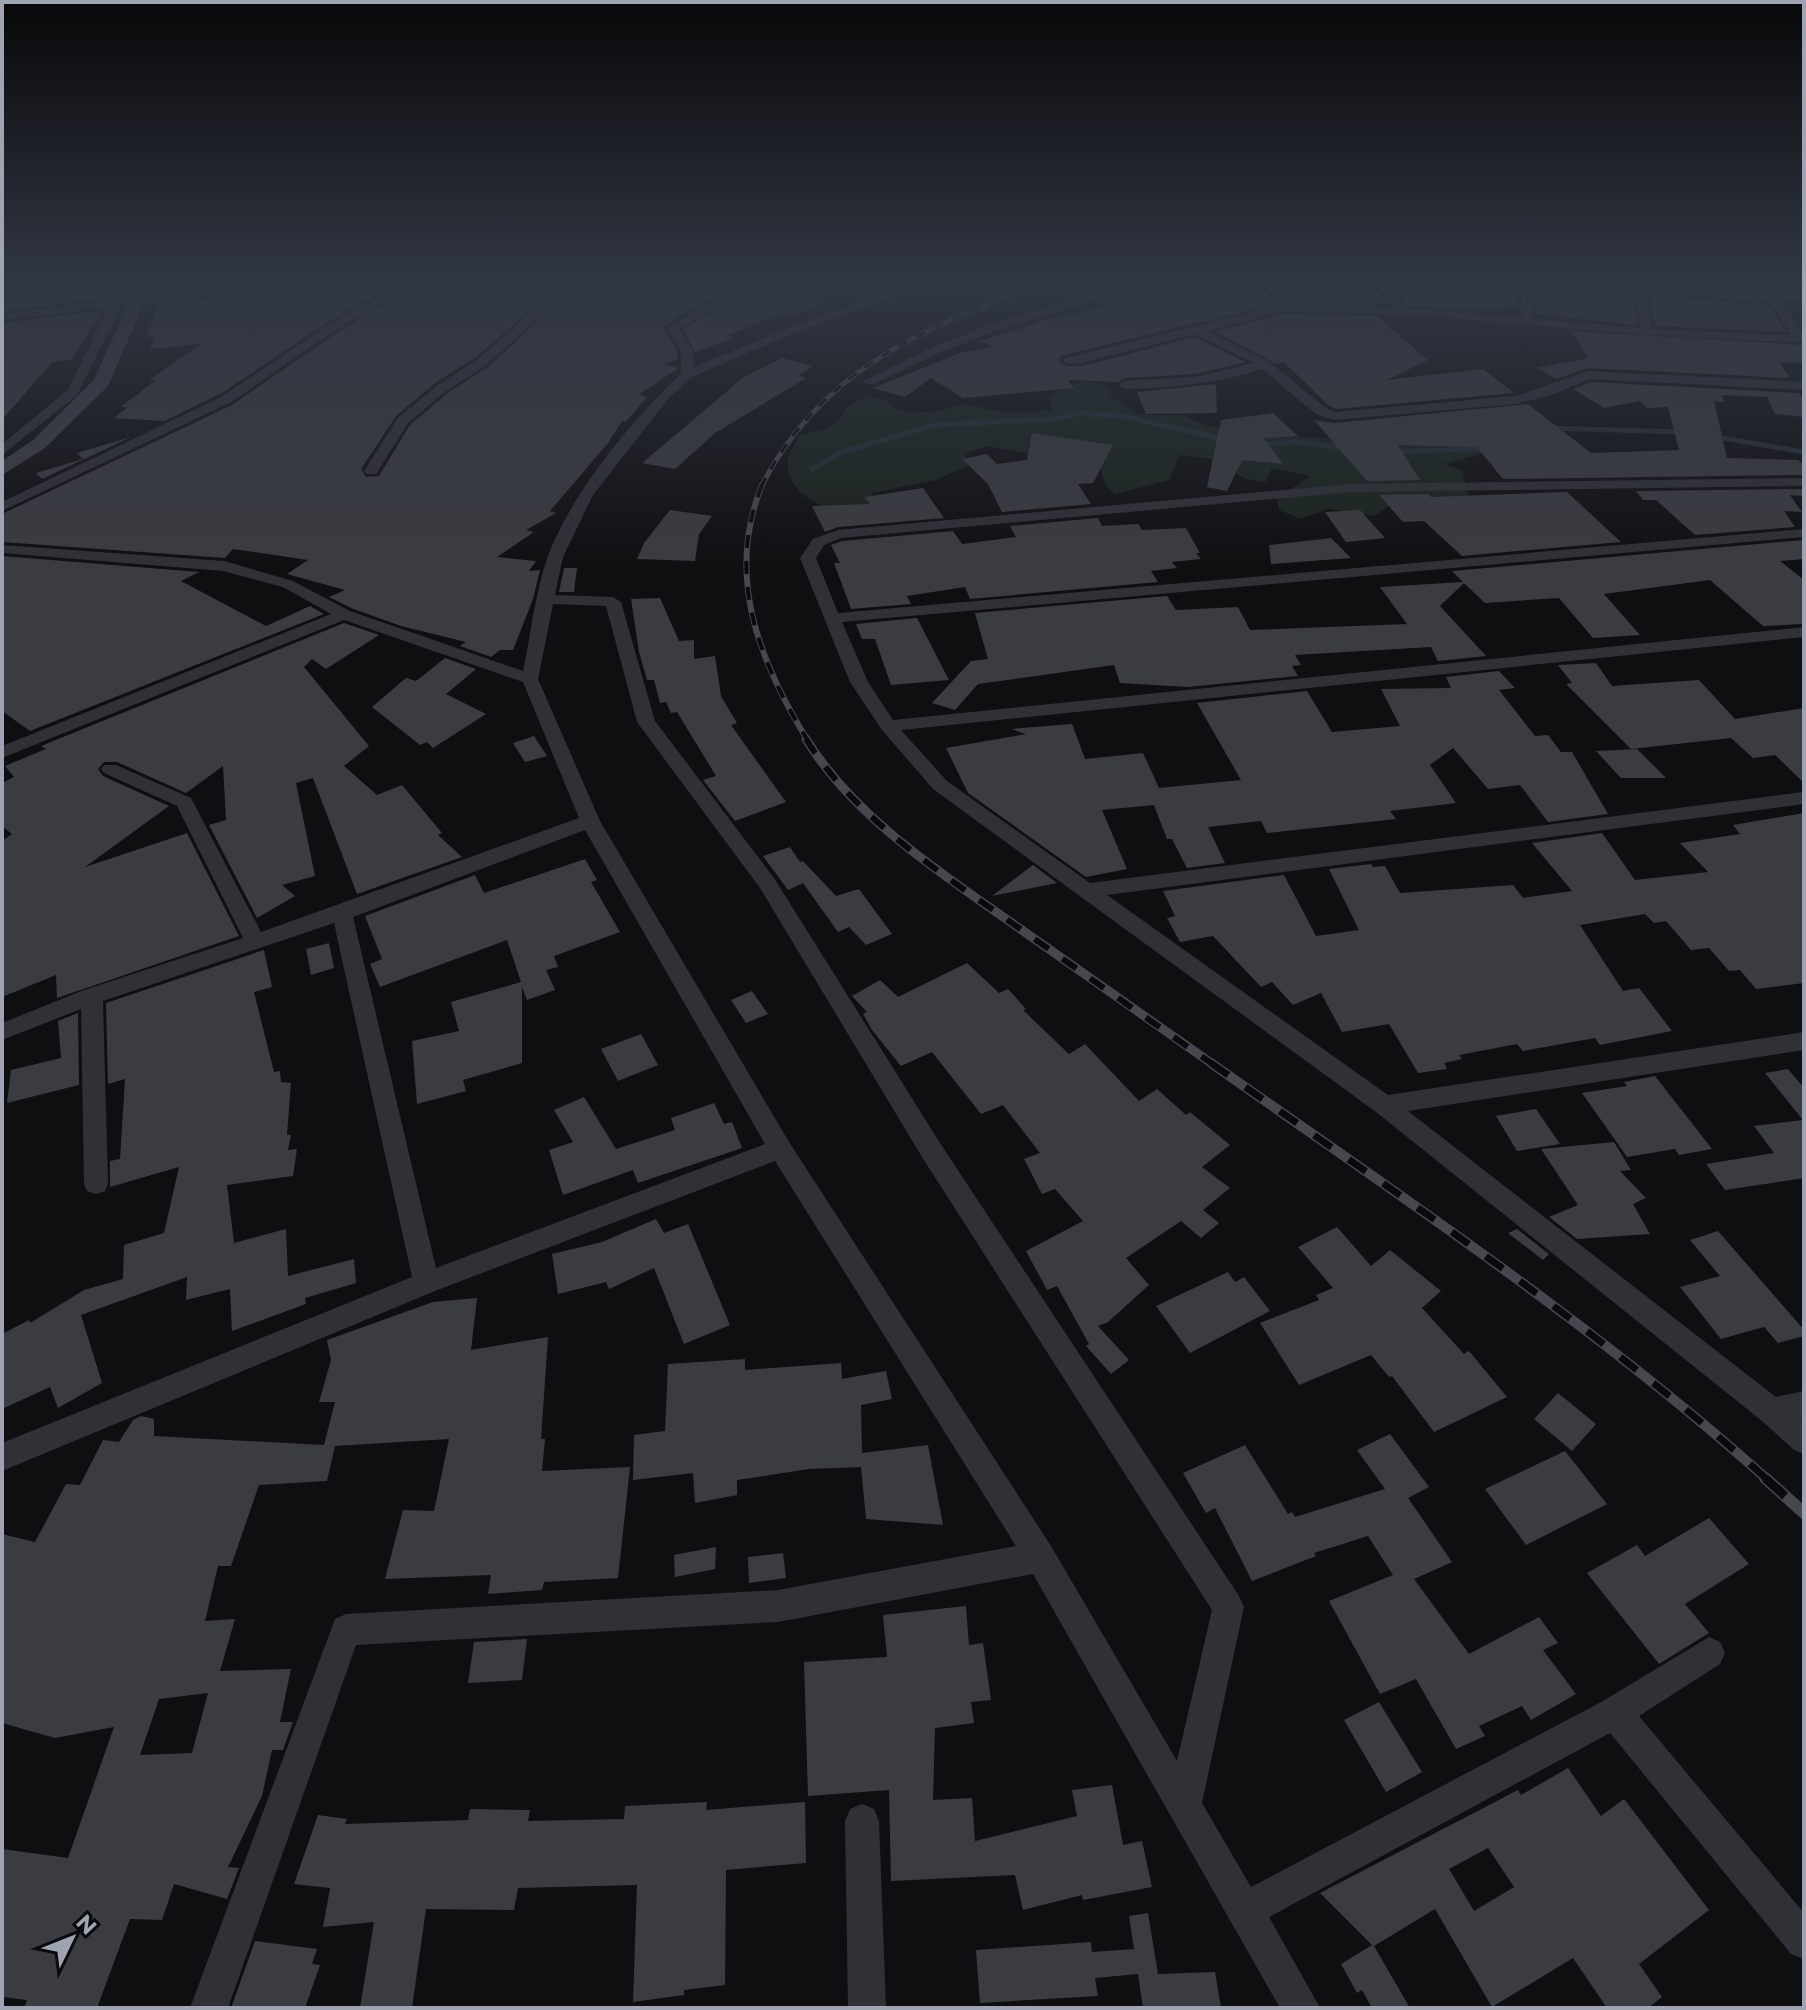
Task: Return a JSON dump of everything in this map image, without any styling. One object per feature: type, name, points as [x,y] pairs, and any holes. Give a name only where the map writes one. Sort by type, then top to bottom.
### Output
[{"type":"main road","points":[[2,469],[39,444],[103,381]]},
{"type":"street","points":[[2,451],[73,392],[79,381]]},
{"type":"street","points":[[2,507],[227,399],[254,381]]},
{"type":"street","points":[[371,471],[403,421],[453,381]]},
{"type":"street","points":[[681,381],[664,396],[586,494],[555,557],[530,679],[590,821],[780,1149],[1040,1557],[1301,2008]]},
{"type":"street","points":[[1124,385],[1175,385],[1208,381]]},
{"type":"street","points":[[1284,381],[1321,411],[1334,416],[1516,400],[1542,394],[1574,381]]},
{"type":"street","points":[[1702,381],[1804,386]]},
{"type":"street","points":[[1804,482],[1350,488],[838,534],[818,542],[808,558],[859,682],[888,726],[940,785],[1384,1105],[1772,1411],[1804,1440]]},
{"type":"street","points":[[832,618],[1804,533]]},
{"type":"street","points":[[2,549],[224,566],[288,584],[344,614],[530,679]]},
{"type":"street","points":[[547,599],[613,602],[646,722],[767,883],[931,1150],[1228,1607],[1184,1806]]},
{"type":"street","points":[[2,752],[344,614]]},
{"type":"street","points":[[888,726],[1804,632]]},
{"type":"street","points":[[110,769],[184,802],[256,942]]},
{"type":"street","points":[[1084,891],[1804,798]]},
{"type":"street","points":[[2,1032],[92,996],[342,913],[590,821]]},
{"type":"street","points":[[342,913],[426,1283]]},
{"type":"street","points":[[92,996],[96,1184]]},
{"type":"street","points":[[1384,1105],[1804,1041]]},
{"type":"street","points":[[2,1457],[426,1283],[780,1149]]},
{"type":"street","points":[[1772,1411],[1804,1404]]},
{"type":"street","points":[[209,2008],[346,1630],[778,1606],[1040,1557]]},
{"type":"street","points":[[1245,1910],[1615,1713],[1709,1653]]},
{"type":"street","points":[[1615,1713],[1804,1941]]},
{"type":"street","points":[[862,1821],[867,2008]]},
{"type":"shaded area","points":[[1088,381],[1107,387],[1112,398],[1141,415],[1182,415],[1207,426],[1362,441],[1431,426],[1489,452],[1443,464],[1462,470],[1470,498],[1394,503],[1374,516],[1328,509],[1301,519],[1279,510],[1277,498],[1310,476],[1272,468],[1266,482],[1246,479],[1214,459],[1179,455],[1169,480],[1115,494],[1106,486],[1098,462],[1075,462],[986,446],[964,454],[968,466],[935,480],[872,493],[870,509],[858,517],[812,500],[794,485],[789,474],[788,461],[798,436],[828,428],[842,417],[847,407],[869,396],[884,399],[890,406],[909,413],[941,411],[963,404],[1008,413],[1053,410],[1049,398],[1065,387]]},
{"type":"building","points":[[2,381],[36,381],[2,420]]},
{"type":"building","points":[[155,381],[240,381],[164,421],[114,418],[128,407],[121,407]]},
{"type":"building","points":[[267,381],[438,381],[396,416],[361,469],[366,477],[379,476],[410,425],[467,381],[660,381],[638,395],[647,397],[626,422],[622,421],[608,443],[550,511],[556,513],[526,530],[534,532],[497,557],[536,561],[529,571],[540,570],[533,599],[513,650],[500,650],[491,657],[460,646],[466,642],[401,626],[351,608],[329,597],[345,590],[287,574],[308,560],[233,549],[225,558],[2,542],[2,514],[232,405]]},
{"type":"building","points":[[739,381],[801,381],[715,433],[675,469],[642,463]]},
{"type":"building","points":[[891,381],[927,381],[905,397],[873,388]]},
{"type":"building","points":[[935,381],[1069,381],[1074,388],[963,398]]},
{"type":"building","points":[[1303,381],[1498,381],[1514,393],[1336,409]]},
{"type":"building","points":[[1591,382],[1799,393],[1804,400],[1804,417],[1775,414],[1767,397],[1722,395],[1724,402],[1714,401],[1727,458],[1798,460],[1804,466],[1804,475],[1503,479],[1477,447],[1398,445],[1420,480],[1367,481],[1314,420],[1334,423],[1528,404],[1591,453],[1679,450],[1668,407],[1647,408],[1640,401],[1604,408],[1573,389]]},
{"type":"building","points":[[1216,384],[1217,413],[1146,414],[1137,392]]},
{"type":"building","points":[[1273,413],[1298,436],[1264,438],[1283,464],[1242,460],[1227,491],[1207,487],[1221,420]]},
{"type":"building","points":[[1032,433],[1113,445],[1093,483],[1078,484],[1091,504],[1002,512],[988,484],[962,459],[987,454],[997,464],[1027,460]]},
{"type":"building","points":[[131,437],[42,479],[36,473],[83,459],[77,453]]},
{"type":"building","points":[[923,488],[944,518],[838,527],[825,532],[812,506],[870,504],[865,497]]},
{"type":"building","points":[[1804,489],[1804,496],[1790,495],[1802,512],[1784,511],[1795,527],[1695,535],[1656,500],[1643,500],[1636,491]]},
{"type":"building","points":[[1567,492],[1621,542],[1462,556],[1424,521],[1403,522],[1379,495],[1428,494],[1431,497]]},
{"type":"building","points":[[670,510],[712,516],[699,534],[695,561],[637,559],[644,543]]},
{"type":"building","points":[[1360,510],[1385,538],[1346,542],[1325,512]]},
{"type":"building","points":[[1098,518],[1102,526],[1138,524],[1142,530],[1186,528],[1201,559],[1172,562],[1177,568],[1151,571],[1158,582],[970,599],[965,587],[907,596],[911,604],[851,609],[834,563],[840,563],[831,545],[842,541],[953,531],[962,544],[1016,537],[1010,526]]},
{"type":"building","points":[[1331,538],[1351,558],[1271,564],[1269,545]]},
{"type":"building","points":[[1804,540],[1804,559],[1780,561],[1804,580],[1804,624],[1763,626],[1710,580],[1604,594],[1640,635],[1593,638],[1559,598],[1485,603],[1464,583],[1440,606],[1486,656],[1438,661],[1431,647],[1295,655],[1301,665],[1292,666],[1298,676],[1188,687],[1120,683],[1114,665],[978,684],[955,710],[932,703],[971,661],[988,659],[975,613],[1167,596],[1176,610],[1238,607],[1250,630],[1407,624],[1380,587],[1463,582],[1452,571]]},
{"type":"building","points":[[2,556],[199,572],[181,581],[266,626],[310,606],[324,614],[30,731],[2,711]]},
{"type":"building","points":[[564,568],[577,568],[574,592],[559,592]]},
{"type":"building","points":[[660,598],[679,641],[694,640],[694,659],[715,656],[721,696],[737,723],[731,725],[786,802],[735,821],[703,780],[716,776],[677,712],[671,713],[666,702],[660,703],[654,680],[647,680],[639,652],[631,599]]},
{"type":"building","points":[[917,618],[949,680],[891,685],[875,639],[862,639],[856,624]]},
{"type":"building","points":[[344,623],[379,635],[326,669],[312,659],[304,667],[369,746],[344,766],[377,795],[402,785],[442,833],[438,835],[462,857],[357,894],[313,778],[296,783],[315,876],[282,885],[295,896],[257,918],[209,825],[226,820],[223,766],[186,793],[117,762],[104,762],[98,769],[103,776],[169,806],[85,867],[187,833],[239,936],[57,998],[56,975],[2,997],[2,841],[12,834],[2,826],[2,783],[14,777],[5,766],[46,749],[41,746]]},
{"type":"building","points":[[445,658],[476,669],[446,694],[486,714],[433,748],[427,742],[420,745],[372,707],[406,678],[416,681]]},
{"type":"building","points":[[1596,663],[1612,686],[1699,680],[1735,719],[1804,708],[1804,783],[1775,755],[1753,758],[1731,738],[1631,749],[1566,684],[1572,683],[1558,665]]},
{"type":"building","points":[[1499,671],[1515,688],[1499,690],[1535,736],[1548,735],[1561,752],[1572,752],[1608,814],[1548,822],[1520,785],[1488,789],[1453,748],[1430,765],[1456,803],[1390,811],[1396,819],[1267,833],[1261,821],[1208,827],[1225,863],[1187,868],[1172,839],[1167,839],[1154,805],[1102,810],[1127,869],[1086,877],[968,793],[946,748],[1026,734],[1011,729],[1072,724],[1085,759],[1143,753],[1159,788],[1241,780],[1197,703],[1307,691],[1332,732],[1400,726],[1381,689],[1451,688],[1446,677]]},
{"type":"building","points":[[534,736],[547,756],[525,762],[513,743]]},
{"type":"building","points":[[1637,749],[1666,778],[1621,778],[1596,751]]},
{"type":"building","points":[[1804,813],[1804,983],[1756,989],[1740,970],[1729,971],[1709,948],[1691,950],[1666,921],[1654,923],[1645,914],[1580,925],[1623,991],[1639,988],[1672,1031],[1600,1045],[1595,1038],[1523,1051],[1517,1044],[1459,1055],[1462,1059],[1444,1063],[1447,1069],[1418,1073],[1389,1024],[1342,1032],[1321,993],[1293,1005],[1272,982],[1261,987],[1213,936],[1180,942],[1167,918],[1175,916],[1163,891],[1284,875],[1316,936],[1359,930],[1329,869],[1371,864],[1373,867],[1385,866],[1400,893],[1513,885],[1523,898],[1572,891],[1532,843],[1602,833],[1635,880],[1708,872],[1680,843],[1740,834],[1733,825]]},
{"type":"building","points":[[790,847],[800,862],[803,861],[836,896],[859,889],[892,934],[866,945],[849,927],[838,932],[803,883],[788,890],[763,856]]},
{"type":"building","points":[[585,859],[597,880],[591,882],[620,932],[554,956],[558,967],[546,970],[555,990],[527,1000],[522,987],[522,1063],[463,1080],[466,1091],[417,1104],[412,1041],[459,1031],[451,1002],[521,982],[507,940],[380,987],[370,964],[382,959],[365,916],[475,875],[484,893]]},
{"type":"building","points":[[1033,865],[1057,883],[992,896]]},
{"type":"building","points":[[329,943],[334,968],[311,975],[306,949]]},
{"type":"building","points":[[264,950],[272,987],[254,992],[274,1072],[280,1071],[281,1082],[291,1083],[288,1150],[297,1149],[293,1176],[227,1185],[234,1243],[286,1229],[288,1276],[354,1259],[356,1283],[305,1298],[306,1304],[232,1331],[230,1289],[186,1300],[187,1277],[81,1315],[102,1383],[58,1408],[50,1387],[2,1409],[2,1334],[29,1320],[30,1323],[84,1290],[123,1279],[124,1245],[164,1233],[179,1167],[110,1187],[110,1161],[120,1159],[125,1079],[108,1084],[106,1003]]},
{"type":"building","points":[[967,963],[999,993],[1008,989],[1026,1009],[1023,1010],[1069,1054],[1085,1044],[1139,1101],[1157,1089],[1186,1115],[1190,1112],[1230,1145],[1202,1167],[1230,1188],[1203,1210],[1219,1223],[1201,1238],[1181,1221],[1126,1258],[1149,1285],[1108,1322],[1098,1326],[1129,1360],[1111,1374],[1086,1346],[1089,1344],[1057,1286],[1047,1290],[1026,1251],[1083,1221],[1055,1189],[1042,1194],[1024,1159],[1040,1153],[1003,1105],[981,1114],[932,1052],[901,1066],[872,1030],[863,1014],[867,1012],[852,996],[880,980],[898,997]]},
{"type":"building","points":[[752,991],[768,1014],[746,1023],[731,1000]]},
{"type":"building","points":[[78,1013],[79,1085],[7,1103],[11,1070],[61,1058],[58,1021]]},
{"type":"building","points":[[641,1034],[658,1065],[618,1081],[601,1049]]},
{"type":"building","points":[[1788,1069],[1804,1088],[1804,1178],[1725,1190],[1706,1164],[1774,1153],[1754,1126],[1803,1120],[1765,1073]]},
{"type":"building","points":[[1655,1076],[1712,1149],[1679,1155],[1675,1149],[1627,1157],[1582,1093],[1627,1086],[1624,1082]]},
{"type":"building","points":[[584,1097],[616,1149],[675,1130],[671,1118],[714,1103],[724,1124],[732,1122],[742,1148],[638,1183],[633,1170],[563,1195],[549,1150],[573,1142],[554,1110]]},
{"type":"building","points":[[1536,1109],[1560,1144],[1517,1151],[1496,1116]]},
{"type":"building","points":[[1614,1142],[1631,1170],[1620,1171],[1646,1198],[1633,1204],[1650,1234],[1577,1239],[1549,1217],[1578,1205],[1541,1149]]},
{"type":"building","points":[[656,1219],[664,1233],[688,1224],[730,1325],[684,1344],[654,1268],[609,1289],[606,1282],[558,1294],[552,1254],[602,1242]]},
{"type":"building","points":[[1337,1227],[1371,1266],[1390,1250],[1441,1291],[1422,1308],[1464,1354],[1469,1351],[1507,1397],[1434,1432],[1392,1376],[1389,1377],[1371,1355],[1299,1385],[1260,1323],[1319,1300],[1316,1295],[1333,1288],[1298,1247]]},
{"type":"building","points":[[1517,1229],[1549,1254],[1543,1260],[1508,1233]]},
{"type":"building","points":[[1718,1231],[1804,1330],[1804,1336],[1778,1343],[1764,1327],[1721,1339],[1680,1287],[1720,1276],[1690,1240]]},
{"type":"building","points":[[1228,1272],[1235,1282],[1244,1277],[1270,1311],[1190,1353],[1156,1306]]},
{"type":"building","points":[[477,1298],[471,1350],[548,1337],[541,1439],[545,1439],[542,1471],[630,1467],[618,1578],[544,1582],[542,1590],[488,1594],[491,1575],[385,1579],[403,1510],[434,1511],[449,1439],[335,1446],[327,1481],[259,1485],[231,1566],[218,1566],[205,1621],[235,1619],[220,1671],[291,1669],[280,1722],[293,1722],[283,1750],[272,1750],[262,1796],[228,1867],[239,1868],[227,1899],[174,1884],[162,1920],[130,1919],[97,2008],[24,2008],[27,2000],[2,1997],[2,1849],[68,1858],[114,1727],[55,1738],[2,1723],[2,1534],[35,1542],[66,1484],[80,1485],[103,1440],[119,1442],[133,1420],[141,1416],[154,1419],[154,1436],[324,1445],[335,1402],[319,1402],[331,1360],[327,1340],[433,1302]],"holes":[[[208,1693],[192,1753],[140,1755],[159,1699]]]},
{"type":"building","points":[[745,1359],[745,1370],[841,1363],[842,1379],[886,1371],[892,1399],[861,1405],[862,1453],[928,1445],[943,1525],[866,1519],[861,1467],[809,1469],[737,1480],[737,1495],[695,1503],[693,1473],[633,1480],[634,1435],[665,1431],[668,1364]]},
{"type":"building","points":[[1558,1393],[1596,1424],[1572,1451],[1534,1419]]},
{"type":"building","points":[[1390,1434],[1429,1487],[1408,1498],[1452,1562],[1414,1579],[1469,1654],[1539,1617],[1558,1643],[1543,1650],[1576,1694],[1531,1720],[1522,1706],[1479,1726],[1485,1736],[1456,1749],[1416,1679],[1380,1694],[1329,1601],[1393,1575],[1368,1536],[1314,1553],[1316,1556],[1252,1581],[1215,1508],[1206,1513],[1183,1473],[1245,1445],[1288,1514],[1292,1512],[1295,1517],[1385,1489],[1357,1450]]},
{"type":"building","points":[[1565,1451],[1607,1504],[1526,1545],[1485,1489]]},
{"type":"building","points":[[1709,1518],[1749,1564],[1685,1604],[1709,1633],[1659,1664],[1587,1573],[1637,1545],[1645,1556]]},
{"type":"building","points":[[716,1547],[715,1569],[675,1577],[674,1555]]},
{"type":"building","points":[[783,1553],[786,1578],[749,1583],[748,1557]]},
{"type":"building","points":[[966,1606],[969,1645],[983,1643],[991,1700],[971,1702],[974,1723],[935,1728],[933,1800],[972,1798],[975,1841],[1077,1816],[1072,1790],[1112,1785],[1123,1845],[1142,1841],[1152,1887],[1083,1900],[1082,1895],[1023,1910],[1015,1875],[891,1881],[889,1790],[808,1796],[804,1662],[887,1657],[883,1615]]},
{"type":"building","points":[[527,1639],[522,1680],[468,1683],[474,1642]]},
{"type":"building","points":[[1379,1702],[1422,1772],[1386,1792],[1344,1720]]},
{"type":"building","points":[[1568,1768],[1601,1816],[1624,1799],[1709,1910],[1639,1964],[1662,1997],[1648,2008],[1607,2008],[1573,1958],[1492,2007],[1435,1909],[1374,1946],[1410,2008],[1372,2008],[1362,1990],[1357,1993],[1341,1964],[1372,1945],[1320,1893],[1518,1790],[1521,1795]],"holes":[[[1488,1848],[1514,1887],[1474,1911],[1449,1869]]]},
{"type":"building","points":[[707,1802],[706,1810],[805,1802],[806,1863],[726,1870],[725,1985],[684,1990],[684,1995],[633,2002],[637,1885],[518,1888],[514,1910],[426,1909],[412,2008],[360,2008],[374,1922],[323,1927],[330,1888],[294,1884],[318,1815],[347,1819],[345,1824],[468,1820],[470,1809],[530,1810],[528,1821],[624,1819],[625,1806]]},
{"type":"building","points":[[1148,1913],[1158,1974],[1215,1972],[1221,2008],[1143,2008],[1138,1974],[1095,1978],[1098,1996],[980,2003],[976,1950],[1091,1942],[1092,1952],[1134,1949],[1129,1916]]},
{"type":"building","points":[[255,1941],[317,1949],[312,1964],[320,1965],[305,2008],[231,2008]]},
{"type":"waterway","points":[[812,469],[842,452],[935,425],[1055,419],[1080,413],[1122,416],[1227,440]]},
{"type":"waterway","points":[[1548,428],[1682,432]]},
{"type":"waterway","points":[[1711,436],[1804,452]]},
{"type":"waterway","points":[[1260,444],[1295,442],[1346,448]]},
{"type":"waterway","points":[[1392,452],[1490,448]]},
{"type":"railway","points":[[762,486],[785,447],[812,413],[847,381]]},
{"type":"railway","points":[[762,486],[751,519],[747,585],[762,649],[790,711],[808,741]]},
{"type":"railway","points":[[806,739],[849,795],[903,844],[1214,1065]]},
{"type":"railway","points":[[1211,1063],[1566,1315],[1635,1368],[1768,1480]]},
{"type":"railway","points":[[1765,1478],[1804,1513]]}]
